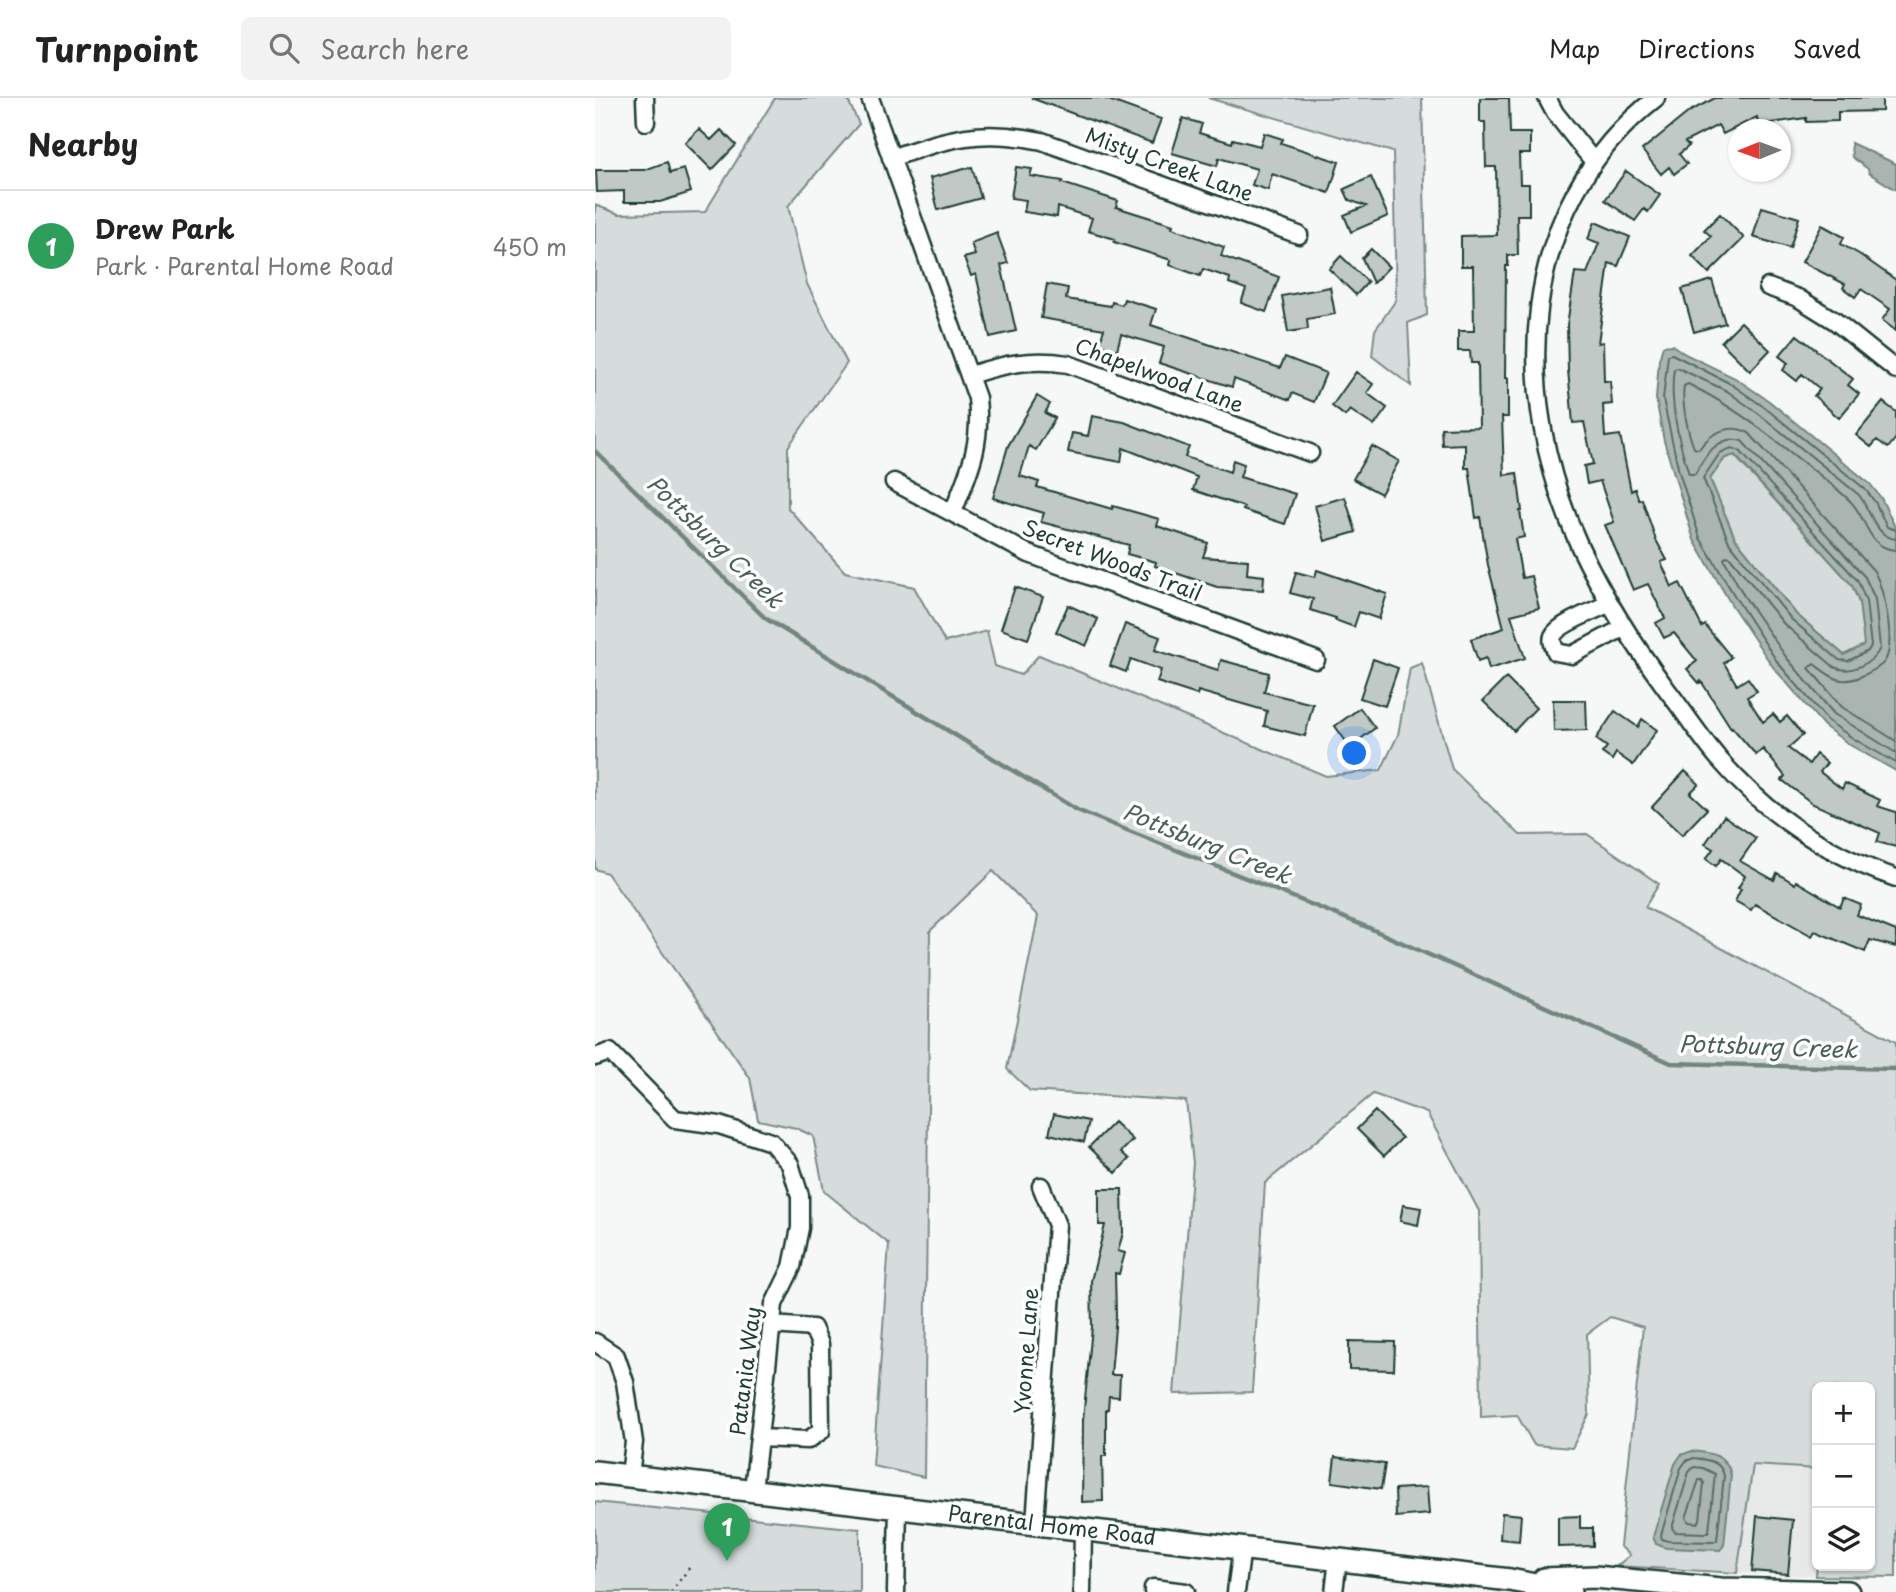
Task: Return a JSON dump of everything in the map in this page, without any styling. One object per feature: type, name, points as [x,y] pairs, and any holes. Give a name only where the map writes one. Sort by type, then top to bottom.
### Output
[{"type":"main road","name":"Parental Home Road","points":[[595,1472],[1242,1547],[1510,1580],[1570,1592]]},
{"type":"main road","name":"Parental Home Road","points":[[1510,1580],[1595,1577],[1720,1590],[1849,1592]]},
{"type":"street","points":[[645,98],[646,122]]},
{"type":"street","points":[[870,98],[977,398],[979,432],[974,459],[953,512]]},
{"type":"street","points":[[1547,98],[1555,113],[1594,162]]},
{"type":"street","points":[[1656,98],[1617,133],[1594,162],[1569,204],[1554,238],[1539,298],[1535,359],[1546,437],[1565,509],[1608,604],[1718,758],[1747,789],[1792,827],[1821,846],[1867,868],[1896,878]]},
{"type":"street","name":"Misty Creek Lane","points":[[891,158],[947,139],[981,135],[1000,134],[1042,141],[1299,235]]},
{"type":"street","points":[[1768,287],[1798,298],[1835,321],[1896,370]]},
{"type":"street","name":"Chapelwood Lane","points":[[970,375],[1014,362],[1033,360],[1068,364],[1310,453]]},
{"type":"street","name":"Secret Woods Trail","points":[[894,482],[1029,554],[1316,660]]},
{"type":"street","points":[[1608,604],[1560,627],[1553,635],[1552,644],[1556,652],[1572,655],[1623,628]]},
{"type":"street","name":"Patania Way","points":[[595,1057],[610,1052],[675,1119],[719,1125],[771,1142],[790,1164],[800,1196],[800,1228],[792,1267],[774,1304],[753,1490]]},
{"type":"street","name":"Yvonne Lane","points":[[1035,1522],[1057,1225],[1041,1186]]},
{"type":"street","points":[[759,1438],[808,1440],[821,1431],[820,1344],[813,1328],[772,1325]]},
{"type":"street","points":[[595,1342],[615,1356],[625,1382],[634,1442],[630,1476]]},
{"type":"street","points":[[896,1592],[898,1507]]},
{"type":"street","points":[[1082,1592],[1083,1528]]},
{"type":"street","points":[[1236,1592],[1242,1547]]},
{"type":"street","points":[[1334,1592],[1338,1559]]},
{"type":"street","points":[[1153,1592],[1153,1588],[1186,1592]]},
{"type":"path","points":[[671,1592],[689,1567]]},
{"type":"shaded area","points":[[775,98],[847,98],[859,124],[788,206],[807,284],[847,363],[788,447],[788,508],[845,572],[914,587],[945,642],[987,631],[995,666],[1021,675],[1039,655],[1326,776],[1381,770],[1398,735],[1410,668],[1422,663],[1452,769],[1520,835],[1587,834],[1659,884],[1645,907],[1896,1042],[1896,1577],[1816,1576],[1816,1571],[1875,1571],[1875,1382],[1812,1382],[1812,1469],[1753,1465],[1737,1573],[1617,1566],[1630,1555],[1620,1546],[1643,1327],[1610,1317],[1587,1334],[1589,1414],[1572,1448],[1534,1445],[1517,1415],[1481,1417],[1479,1211],[1427,1113],[1373,1094],[1265,1183],[1252,1392],[1174,1394],[1193,1163],[1186,1101],[1030,1091],[1007,1069],[1038,916],[993,871],[930,931],[924,1477],[873,1466],[889,1244],[824,1191],[813,1136],[796,1128],[758,1120],[750,1078],[607,873],[595,869],[595,205],[619,214],[705,212]]},
{"type":"shaded area","points":[[1208,98],[1422,98],[1427,315],[1408,323],[1411,386],[1372,356],[1375,330],[1396,300],[1393,152]]},
{"type":"shaded area","points":[[1734,455],[1852,585],[1859,602],[1865,645],[1844,655],[1796,614],[1735,538],[1710,479],[1725,458]]},
{"type":"shaded area","points":[[1753,1465],[1812,1469],[1812,1571],[1816,1571],[1816,1576],[1737,1573]]},
{"type":"shaded area","points":[[595,1502],[860,1529],[860,1592],[595,1592]]},
{"type":"water","points":[[1851,143],[1896,164],[1896,190],[1869,173],[1868,169],[1852,157]]},
{"type":"water","points":[[1672,345],[1735,378],[1769,401],[1870,484],[1881,498],[1896,529],[1896,771],[1850,745],[1824,726],[1773,667],[1731,604],[1694,540],[1664,441],[1656,399],[1659,360],[1663,346]],"holes":[[[1735,455],[1852,585],[1859,602],[1864,645],[1844,655],[1796,614],[1735,538],[1710,479],[1725,458]]]},
{"type":"water","points":[[1692,1451],[1712,1454],[1722,1459],[1731,1475],[1724,1545],[1720,1550],[1666,1548],[1656,1544],[1653,1537],[1675,1464],[1681,1455]]},
{"type":"building","points":[[1031,98],[1103,98],[1161,119],[1152,143]]},
{"type":"building","points":[[1480,98],[1509,98],[1510,133],[1530,133],[1530,154],[1519,154],[1520,184],[1529,184],[1529,215],[1517,215],[1518,255],[1508,255],[1506,266],[1505,378],[1508,378],[1508,417],[1502,417],[1504,475],[1517,473],[1522,511],[1524,537],[1515,539],[1522,578],[1531,576],[1539,608],[1511,615],[1525,658],[1489,669],[1486,658],[1478,661],[1471,639],[1504,628],[1488,565],[1480,517],[1476,518],[1469,468],[1465,468],[1465,444],[1442,445],[1441,428],[1479,427],[1478,363],[1471,363],[1470,351],[1458,351],[1458,331],[1474,331],[1473,266],[1461,266],[1461,236],[1497,235],[1496,167],[1486,167],[1485,122],[1480,122]]},
{"type":"building","points":[[1715,98],[1882,98],[1882,111],[1838,112],[1838,121],[1806,122],[1806,118],[1791,120],[1757,117],[1728,119],[1728,132],[1723,134],[1718,125],[1685,142],[1689,146],[1679,154],[1687,164],[1674,174],[1669,167],[1661,174],[1642,150],[1690,111]]},
{"type":"building","points":[[1183,118],[1202,124],[1199,133],[1232,143],[1233,139],[1260,146],[1264,133],[1283,139],[1281,143],[1339,162],[1329,193],[1272,174],[1268,190],[1252,185],[1257,169],[1219,158],[1217,166],[1172,153]]},
{"type":"building","points":[[699,129],[711,140],[721,130],[736,145],[712,170],[685,143]]},
{"type":"building","points":[[667,162],[670,173],[684,169],[691,192],[660,202],[624,202],[624,191],[597,192],[596,170],[644,170]]},
{"type":"building","points":[[972,167],[981,198],[938,210],[930,178]]},
{"type":"building","points":[[1016,167],[1032,169],[1030,176],[1063,181],[1062,183],[1118,201],[1116,207],[1173,225],[1172,228],[1224,247],[1221,256],[1279,277],[1266,312],[1241,303],[1246,289],[1229,283],[1230,278],[1203,269],[1200,276],[1170,265],[1171,260],[1088,231],[1092,218],[1058,207],[1057,217],[1024,212],[1026,200],[1011,198]]},
{"type":"building","points":[[1626,171],[1660,195],[1648,212],[1644,209],[1635,221],[1605,200]]},
{"type":"building","points":[[1371,177],[1388,216],[1351,232],[1344,215],[1366,206],[1349,200],[1344,189]]},
{"type":"building","points":[[1762,207],[1799,218],[1790,248],[1753,237]]},
{"type":"building","points":[[1720,214],[1744,238],[1709,273],[1692,256],[1711,236],[1704,230]]},
{"type":"building","points":[[1595,222],[1630,237],[1618,266],[1609,263],[1598,343],[1603,342],[1604,381],[1610,381],[1612,404],[1603,405],[1605,437],[1620,435],[1631,491],[1635,489],[1639,500],[1642,499],[1656,540],[1667,560],[1661,562],[1672,587],[1680,583],[1702,627],[1705,625],[1731,657],[1724,663],[1737,685],[1748,678],[1757,691],[1747,697],[1763,722],[1773,714],[1780,722],[1787,716],[1803,735],[1788,748],[1809,764],[1816,754],[1827,763],[1820,772],[1842,789],[1845,783],[1880,800],[1877,806],[1896,812],[1896,847],[1877,842],[1880,833],[1813,804],[1782,780],[1785,776],[1763,749],[1756,755],[1731,728],[1701,681],[1699,683],[1687,669],[1697,661],[1674,633],[1664,638],[1656,623],[1665,618],[1648,584],[1633,590],[1605,525],[1614,522],[1600,481],[1587,484],[1584,466],[1593,464],[1584,422],[1573,423],[1567,325],[1575,272],[1587,273],[1599,243],[1588,239]]},
{"type":"building","points":[[1822,225],[1844,237],[1841,244],[1896,280],[1896,331],[1882,320],[1890,309],[1861,289],[1855,297],[1843,288],[1845,284],[1802,262]]},
{"type":"building","points":[[997,233],[1008,263],[1001,265],[1016,331],[990,337],[976,274],[971,276],[964,258],[975,255],[971,243]]},
{"type":"building","points":[[1371,249],[1389,267],[1373,283],[1362,258]]},
{"type":"building","points":[[1341,256],[1368,282],[1356,295],[1329,269]]},
{"type":"building","points":[[1712,280],[1725,323],[1694,332],[1682,289]]},
{"type":"building","points":[[1047,284],[1068,288],[1066,299],[1111,306],[1112,302],[1122,305],[1124,299],[1156,309],[1151,325],[1280,368],[1285,357],[1326,373],[1314,402],[1292,393],[1290,400],[1234,379],[1232,387],[1159,363],[1164,347],[1121,334],[1117,350],[1099,345],[1104,329],[1041,318]]},
{"type":"building","points":[[1330,287],[1335,314],[1307,319],[1308,329],[1288,332],[1282,296]]},
{"type":"building","points":[[1741,322],[1770,350],[1750,371],[1721,342]]},
{"type":"building","points":[[1797,335],[1853,379],[1848,385],[1859,394],[1839,418],[1814,396],[1820,389],[1802,374],[1797,381],[1783,370],[1788,363],[1779,356]]},
{"type":"building","points":[[1356,372],[1373,384],[1367,393],[1387,408],[1374,426],[1350,410],[1345,416],[1332,406]]},
{"type":"building","points":[[1037,396],[1050,404],[1045,413],[1055,418],[1036,450],[1029,446],[1020,476],[1039,482],[1037,487],[1112,509],[1113,506],[1159,519],[1157,526],[1208,543],[1203,557],[1248,560],[1247,574],[1264,576],[1263,590],[1217,587],[1155,566],[1156,562],[1127,554],[1129,545],[1041,522],[1044,513],[993,498],[1008,446]]},
{"type":"building","points":[[1883,402],[1896,412],[1896,438],[1888,448],[1877,440],[1871,447],[1856,435]]},
{"type":"building","points":[[1092,416],[1124,422],[1189,447],[1185,457],[1230,472],[1233,460],[1244,464],[1240,477],[1295,494],[1285,524],[1193,490],[1197,477],[1123,448],[1121,462],[1068,452],[1072,433],[1088,436]]},
{"type":"building","points":[[1372,446],[1399,461],[1381,494],[1353,479]]},
{"type":"building","points":[[1345,497],[1356,532],[1325,541],[1315,506]]},
{"type":"building","points":[[1317,570],[1387,594],[1379,619],[1359,612],[1354,627],[1310,610],[1313,599],[1290,593],[1296,572],[1315,577]]},
{"type":"building","points":[[1015,587],[1043,597],[1028,639],[1001,629]]},
{"type":"building","points":[[1068,605],[1098,619],[1086,646],[1056,632]]},
{"type":"building","points":[[1125,624],[1160,637],[1155,650],[1218,670],[1221,660],[1269,673],[1264,692],[1313,704],[1305,736],[1264,726],[1267,711],[1198,691],[1197,695],[1157,682],[1161,670],[1131,659],[1126,672],[1110,666]]},
{"type":"building","points":[[1373,659],[1398,668],[1385,706],[1360,698]]},
{"type":"building","points":[[1506,678],[1536,708],[1514,731],[1483,701]]},
{"type":"building","points":[[1553,700],[1586,700],[1587,730],[1554,731]]},
{"type":"building","points":[[1360,708],[1375,728],[1350,747],[1335,726]]},
{"type":"building","points":[[1615,711],[1638,727],[1642,719],[1657,730],[1633,765],[1616,753],[1612,760],[1602,753],[1607,747],[1596,739]]},
{"type":"building","points":[[1685,771],[1699,784],[1690,793],[1707,809],[1682,835],[1652,807]]},
{"type":"building","points":[[1724,816],[1756,838],[1740,861],[1774,880],[1777,873],[1795,884],[1796,881],[1840,907],[1844,898],[1861,905],[1857,915],[1896,931],[1896,947],[1870,940],[1865,952],[1815,931],[1812,936],[1755,904],[1751,910],[1735,901],[1745,876],[1721,859],[1716,866],[1706,859],[1713,849],[1705,844]]},
{"type":"building","points":[[1375,1111],[1402,1138],[1384,1156],[1357,1129]]},
{"type":"building","points":[[1054,1114],[1089,1121],[1084,1142],[1049,1134]]},
{"type":"building","points":[[1114,1122],[1133,1140],[1121,1152],[1129,1159],[1116,1173],[1089,1147]]},
{"type":"building","points":[[1099,1189],[1122,1189],[1123,1233],[1118,1251],[1125,1253],[1119,1274],[1115,1273],[1116,1315],[1111,1375],[1120,1375],[1119,1397],[1109,1396],[1106,1409],[1106,1456],[1102,1456],[1103,1501],[1082,1502],[1083,1420],[1092,1327],[1091,1281],[1105,1225],[1099,1225]]},
{"type":"building","points":[[1403,1205],[1421,1208],[1418,1225],[1400,1221]]},
{"type":"building","points":[[1349,1341],[1395,1342],[1394,1370],[1349,1369]]},
{"type":"building","points":[[1335,1457],[1385,1464],[1381,1489],[1332,1482]]},
{"type":"building","points":[[1427,1487],[1429,1514],[1396,1517],[1395,1489]]},
{"type":"building","points":[[1502,1513],[1521,1515],[1519,1541],[1500,1539]]},
{"type":"building","points":[[1580,1516],[1580,1528],[1593,1528],[1593,1546],[1558,1547],[1558,1517]]},
{"type":"building","points":[[1757,1516],[1793,1520],[1788,1574],[1752,1571]]},
{"type":"waterway","name":"Pottsburg Creek","points":[[595,451],[765,618],[1077,810],[1367,927],[1671,1063],[1896,1069]]},
{"type":"place","name":"Drew Park","points":[[727,1561]]}]
